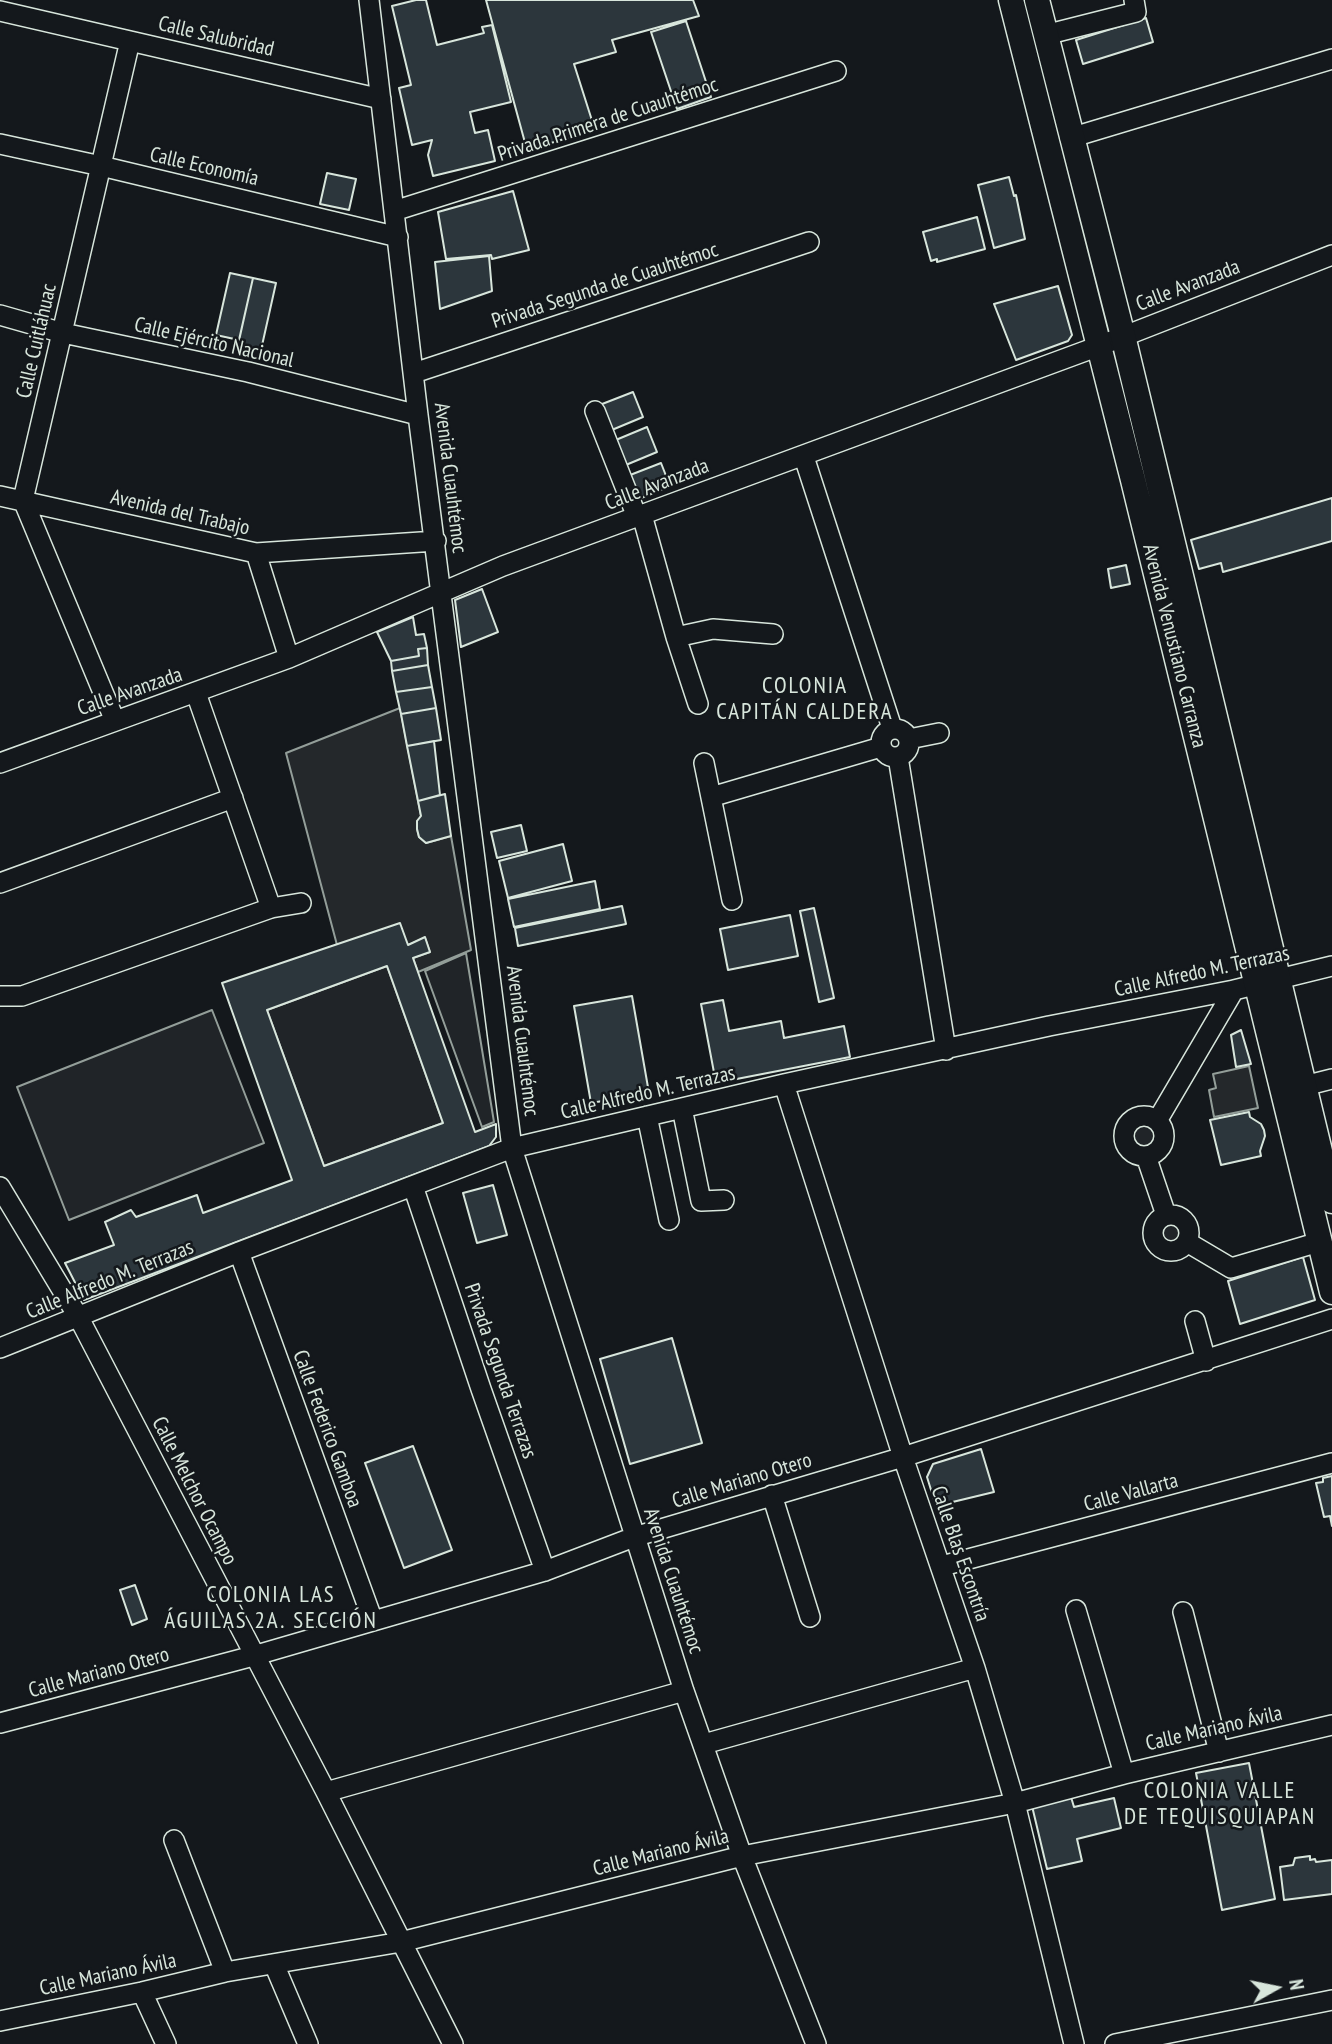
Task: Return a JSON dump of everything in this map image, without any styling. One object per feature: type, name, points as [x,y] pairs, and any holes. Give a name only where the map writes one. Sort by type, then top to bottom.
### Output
[{"type":"main road","name":"Avenida Venustiano Carranza","points":[[1011,0],[1332,1292]]},
{"type":"main road","name":"Avenida Venustiano Carranza","points":[[1037,0],[1070,138],[1123,336],[1256,985],[1304,1086],[1332,1201]]},
{"type":"street","name":"Avenida Cuauhtémoc","points":[[369,0],[418,415],[512,1148],[684,1691],[742,1856],[817,2044]]},
{"type":"street","points":[[1045,35],[1136,12],[1134,0]]},
{"type":"street","name":"Calle Salubridad","points":[[0,11],[381,99]]},
{"type":"street","name":"Calle Cuitláhuac","points":[[23,500],[130,41]]},
{"type":"street","points":[[1070,138],[1332,59]]},
{"type":"street","name":"Privada Primera de Cuauhtémoc","points":[[394,211],[836,71]]},
{"type":"street","name":"Calle Economía","points":[[0,144],[398,237]]},
{"type":"street","name":"Privada Segunda de Cuauhtémoc","points":[[414,373],[809,242]]},
{"type":"street","name":"Calle Avanzada","points":[[0,763],[289,659],[503,565],[708,489],[804,457],[891,421],[1099,346],[1332,254]]},
{"type":"street","name":"Calle Ejército Nacional","points":[[0,315],[63,333],[248,372],[418,415]]},
{"type":"street","points":[[595,411],[640,516],[698,705]]},
{"type":"street","points":[[804,457],[892,728]]},
{"type":"street","name":"Avenida del Trabajo","points":[[0,496],[256,553],[436,541]]},
{"type":"street","points":[[23,500],[115,721]]},
{"type":"street","points":[[256,553],[289,659]]},
{"type":"street","points":[[676,637],[713,629],[773,634]]},
{"type":"street","points":[[196,693],[271,908]]},
{"type":"street","points":[[711,797],[889,752],[907,751],[909,739],[902,730],[892,728],[882,735],[889,752],[946,1050]]},
{"type":"street","points":[[909,739],[939,733]]},
{"type":"street","points":[[704,763],[732,900]]},
{"type":"street","points":[[0,883],[233,798]]},
{"type":"street","points":[[0,996],[22,996],[271,908],[301,903]]},
{"type":"street","name":"Calle Alfredo M. Terrazas","points":[[0,1348],[239,1252],[512,1148],[783,1084],[1256,985],[1332,966]]},
{"type":"street","points":[[1157,1121],[1256,985]]},
{"type":"street","points":[[1304,1086],[1332,1079]]},
{"type":"street","name":"Calle Blas Escontría","points":[[783,1084],[903,1458],[942,1566],[1016,1803],[1074,2044]]},
{"type":"street","points":[[681,1108],[701,1201],[724,1200]]},
{"type":"street","points":[[647,1116],[669,1220]]},
{"type":"street","points":[[1139,1117],[1157,1121],[1164,1132],[1162,1145],[1153,1154],[1146,1156],[1129,1149],[1124,1137],[1128,1124],[1139,1117]]},
{"type":"street","points":[[1146,1156],[1166,1216]]},
{"type":"street","name":"Privada Segunda Terrazas","points":[[413,1185],[545,1571]]},
{"type":"street","name":"Calle Melchor Ocampo","points":[[0,1187],[79,1318],[326,1792],[453,2044]]},
{"type":"street","points":[[1172,1215],[1183,1220],[1189,1230],[1187,1242],[1183,1247],[1172,1251],[1166,1251],[1156,1244],[1154,1239],[1154,1227],[1166,1216],[1172,1215]]},
{"type":"street","points":[[1187,1242],[1231,1268],[1318,1242]]},
{"type":"street","name":"Calle Federico Gamboa","points":[[239,1252],[373,1621]]},
{"type":"street","name":"Calle Mariano Otero","points":[[0,1723],[253,1656],[545,1571],[634,1537],[903,1458],[1332,1319]]},
{"type":"street","points":[[1195,1321],[1206,1361]]},
{"type":"street","name":"Calle Vallarta","points":[[942,1566],[1332,1463]]},
{"type":"street","points":[[772,1496],[810,1617]]},
{"type":"street","points":[[1076,1610],[1124,1774]]},
{"type":"street","points":[[1183,1612],[1219,1752]]},
{"type":"street","points":[[704,1744],[975,1668]]},
{"type":"street","points":[[326,1792],[684,1691]]},
{"type":"street","name":"Calle Mariano Ávila","points":[[0,2021],[225,1972],[401,1941],[742,1856],[1016,1803],[1124,1774],[1332,1725]]},
{"type":"street","points":[[174,1840],[225,1972]]},
{"type":"street","points":[[274,1964],[308,2044]]},
{"type":"street","points":[[142,1992],[166,2044]]},
{"type":"street","points":[[1115,2044],[1332,2000]]},
{"type":"shaded area","points":[[400,708],[421,816],[417,821],[419,837],[426,843],[451,836],[471,950],[418,972],[413,958],[430,952],[425,938],[408,945],[337,945],[286,753]]},
{"type":"shaded area","points":[[466,953],[494,1122],[482,1127],[425,971]]},
{"type":"shaded area","points":[[387,966],[443,1123],[324,1166],[267,1010]]},
{"type":"shaded area","points":[[212,1010],[264,1143],[69,1220],[17,1087]]},
{"type":"shaded area","points":[[1249,1066],[1258,1108],[1214,1117],[1209,1090],[1216,1088],[1213,1074]]},
{"type":"shaded area","points":[[1144,1122],[1155,1126],[1159,1137],[1155,1148],[1144,1152],[1133,1148],[1129,1137],[1133,1126]]},
{"type":"shaded area","points":[[1171,1218],[1177,1219],[1185,1227],[1185,1239],[1177,1247],[1171,1248],[1165,1247],[1157,1239],[1156,1233],[1157,1227],[1165,1219]]},
{"type":"building","points":[[426,0],[437,45],[484,33],[482,27],[492,25],[511,102],[470,112],[475,133],[488,130],[495,161],[433,176],[428,155],[432,140],[412,145],[399,88],[411,85],[392,6]]},
{"type":"building","points":[[486,0],[693,0],[699,16],[612,40],[616,52],[574,64],[595,130],[527,150]]},
{"type":"building","points":[[1146,18],[1153,42],[1083,64],[1076,40]]},
{"type":"building","points":[[686,21],[711,97],[677,109],[651,32]]},
{"type":"building","points":[[327,173],[356,179],[349,210],[320,204]]},
{"type":"building","points":[[1009,177],[1014,196],[1016,195],[1025,239],[994,248],[978,185]]},
{"type":"building","points":[[513,191],[529,250],[492,259],[491,255],[446,259],[438,212]]},
{"type":"building","points":[[977,217],[985,249],[937,262],[937,259],[931,261],[923,232]]},
{"type":"building","points":[[489,256],[492,291],[440,309],[435,262]]},
{"type":"building","points":[[230,273],[253,278],[239,340],[216,335]]},
{"type":"building","points":[[253,278],[276,283],[261,350],[238,345]]},
{"type":"building","points":[[1058,286],[1072,335],[1068,341],[1016,360],[994,304]]},
{"type":"building","points":[[633,392],[643,417],[607,432],[597,406]]},
{"type":"building","points":[[647,427],[657,452],[621,467],[611,442]]},
{"type":"building","points":[[661,463],[670,486],[634,501],[625,477]]},
{"type":"building","points":[[1332,498],[1332,541],[1223,572],[1221,563],[1199,569],[1191,540]]},
{"type":"building","points":[[1126,565],[1130,584],[1111,588],[1108,569]]},
{"type":"building","points":[[482,589],[498,632],[461,647],[455,600]]},
{"type":"building","points":[[413,617],[416,635],[424,634],[427,648],[418,649],[419,656],[391,661],[377,632]]},
{"type":"building","points":[[427,648],[428,665],[392,671],[391,661],[419,656],[418,649]]},
{"type":"building","points":[[428,665],[432,687],[396,692],[392,671]]},
{"type":"building","points":[[432,687],[436,708],[401,714],[396,692]]},
{"type":"building","points":[[436,708],[441,740],[407,746],[401,714]]},
{"type":"building","points":[[434,741],[440,795],[418,801],[407,746]]},
{"type":"building","points":[[445,794],[451,836],[426,843],[419,837],[417,829],[417,821],[421,816],[418,801]]},
{"type":"building","points":[[521,825],[527,851],[497,858],[491,832]]},
{"type":"building","points":[[563,844],[572,881],[508,898],[499,861]]},
{"type":"building","points":[[595,881],[600,909],[514,927],[508,899]]},
{"type":"building","points":[[622,906],[626,924],[518,946],[515,928]]},
{"type":"building","points":[[814,908],[834,998],[819,1002],[800,911]]},
{"type":"building","points":[[790,915],[798,956],[728,970],[720,929]]},
{"type":"building","points":[[400,923],[408,945],[425,937],[430,952],[413,958],[475,1132],[496,1124],[496,1137],[489,1146],[84,1300],[65,1263],[114,1245],[105,1222],[131,1210],[136,1217],[197,1195],[203,1213],[292,1180],[222,983]],"holes":[[[387,966],[443,1123],[324,1166],[267,1010]]]},
{"type":"building","points":[[632,996],[649,1093],[591,1103],[574,1006]]},
{"type":"building","points":[[723,1000],[729,1031],[781,1021],[784,1038],[844,1026],[850,1057],[716,1083],[701,1004]]},
{"type":"building","points":[[1241,1030],[1251,1064],[1236,1067],[1231,1035]]},
{"type":"building","points":[[1249,1112],[1250,1117],[1261,1124],[1264,1130],[1261,1156],[1221,1165],[1210,1120]]},
{"type":"building","points":[[493,1185],[507,1235],[477,1243],[463,1193]]},
{"type":"building","points":[[1303,1257],[1315,1300],[1240,1324],[1228,1281]]},
{"type":"building","points":[[672,1338],[702,1443],[630,1464],[600,1359]]},
{"type":"building","points":[[413,1446],[452,1550],[404,1568],[365,1463]]},
{"type":"building","points":[[981,1449],[994,1492],[936,1506],[927,1477],[933,1464]]},
{"type":"building","points":[[1332,1476],[1332,1526],[1330,1516],[1324,1517],[1316,1483]]},
{"type":"building","points":[[135,1585],[147,1619],[132,1625],[120,1590]]},
{"type":"building","points":[[1249,1763],[1275,1899],[1222,1910],[1196,1773]]},
{"type":"building","points":[[1071,1797],[1074,1807],[1114,1798],[1121,1828],[1077,1839],[1082,1861],[1047,1869],[1032,1806]]},
{"type":"building","points":[[1310,1856],[1310,1860],[1315,1859],[1316,1862],[1332,1860],[1332,1894],[1284,1900],[1280,1867],[1293,1865],[1295,1858]]},
{"type":"district","name":"COLONIA CAPITÁN CALDERA","points":[[805,699]]},
{"type":"district","name":"COLONIA LAS ÁGUILAS 2A. SECCIÓN","points":[[271,1608]]},
{"type":"district","name":"COLONIA VALLE DE TEQUISQUIAPAN","points":[[1220,1804]]}]
